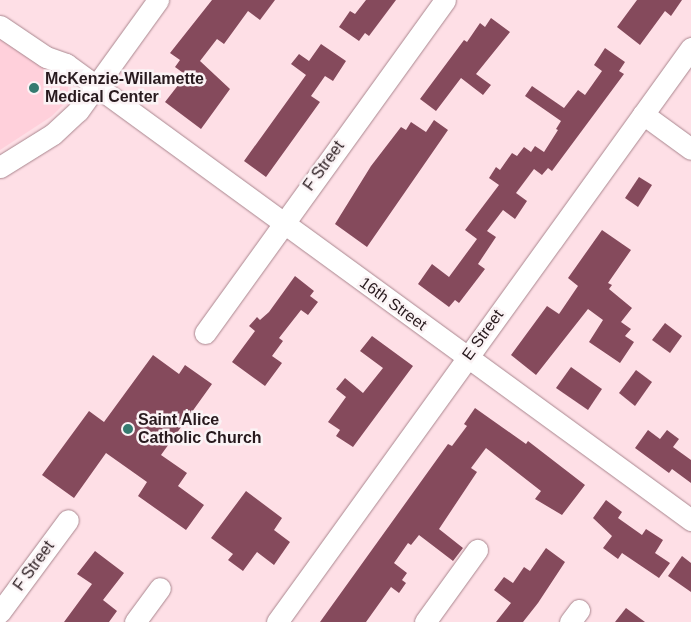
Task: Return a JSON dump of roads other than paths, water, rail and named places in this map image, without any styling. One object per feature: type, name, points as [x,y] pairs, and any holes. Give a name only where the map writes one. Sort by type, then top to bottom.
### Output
[{"type":"street","points":[[0,167],[53,134],[78,110],[158,0]]},
{"type":"street","name":"F Street","points":[[205,333],[445,0]]},
{"type":"street","name":"16th Street","points":[[0,26],[46,57],[66,64],[691,520]]},
{"type":"street","name":"E Street","points":[[277,622],[691,48]]},
{"type":"street","points":[[643,114],[691,149]]},
{"type":"street","name":"F Street","points":[[0,612],[68,520]]},
{"type":"street","points":[[425,622],[477,550]]},
{"type":"street","points":[[136,622],[160,588]]},
{"type":"place","name":"McKenzie-Willamette Medical Center","points":[[34,88]]},
{"type":"place","name":"Saint Alice Catholic Church","points":[[128,429]]}]
